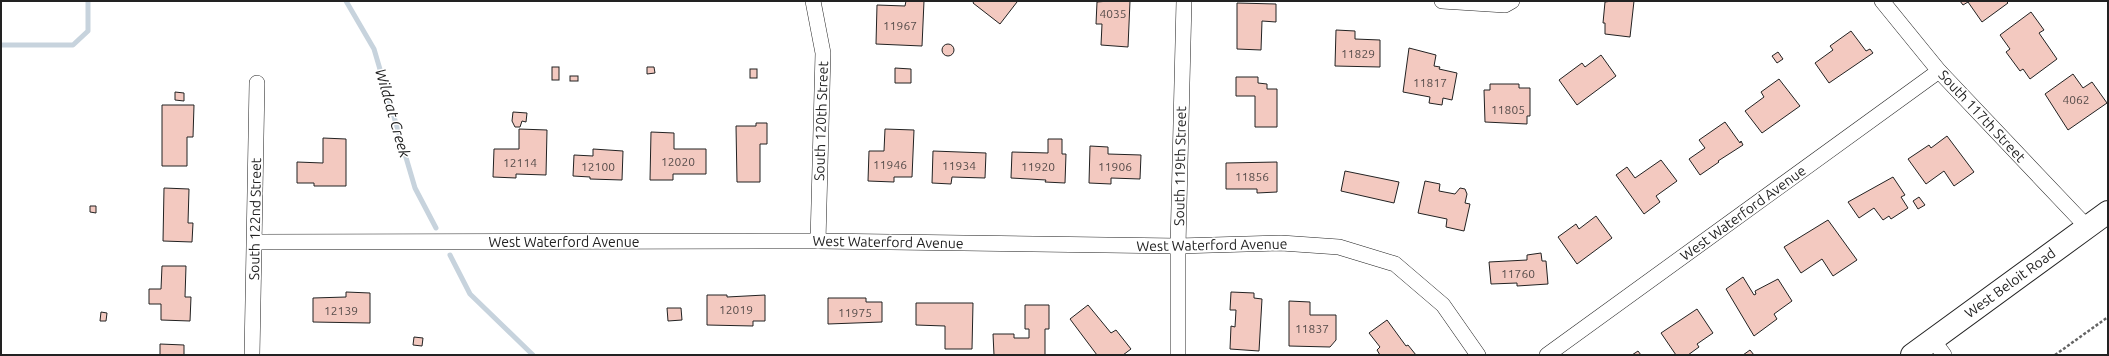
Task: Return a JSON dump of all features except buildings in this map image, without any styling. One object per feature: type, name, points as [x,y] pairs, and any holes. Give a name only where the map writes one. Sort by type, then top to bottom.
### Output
[{"type":"main road","name":"West Beloit Road","points":[[1912,355],[1938,347],[2087,227],[2108,212]]},
{"type":"street","name":"South 120th Street","points":[[813,1],[823,53],[818,241]]},
{"type":"street","name":"South 119th Street","points":[[1178,355],[1178,246],[1184,1]]},
{"type":"street","points":[[1442,1],[1505,5],[1512,1]]},
{"type":"street","name":"South 117th Street","points":[[1882,1],[1939,71],[2087,227]]},
{"type":"street","name":"West Waterford Avenue","points":[[1547,355],[1939,71]]},
{"type":"street","name":"South 122nd Street","points":[[252,355],[255,242],[256,82]]},
{"type":"street","name":"West Waterford Avenue","points":[[255,242],[818,241],[1178,246],[1281,243],[1339,247],[1395,264],[1443,305],[1478,355]]},
{"type":"path","points":[[2056,355],[2108,317]]},
{"type":"waterway","points":[[1,45],[73,45],[88,31],[88,1]]},
{"type":"waterway","name":"Wildcat Creek","points":[[346,1],[374,49],[415,188],[436,228]]},
{"type":"waterway","name":"Wildcat Creek","points":[[450,255],[470,294],[533,355]]}]
